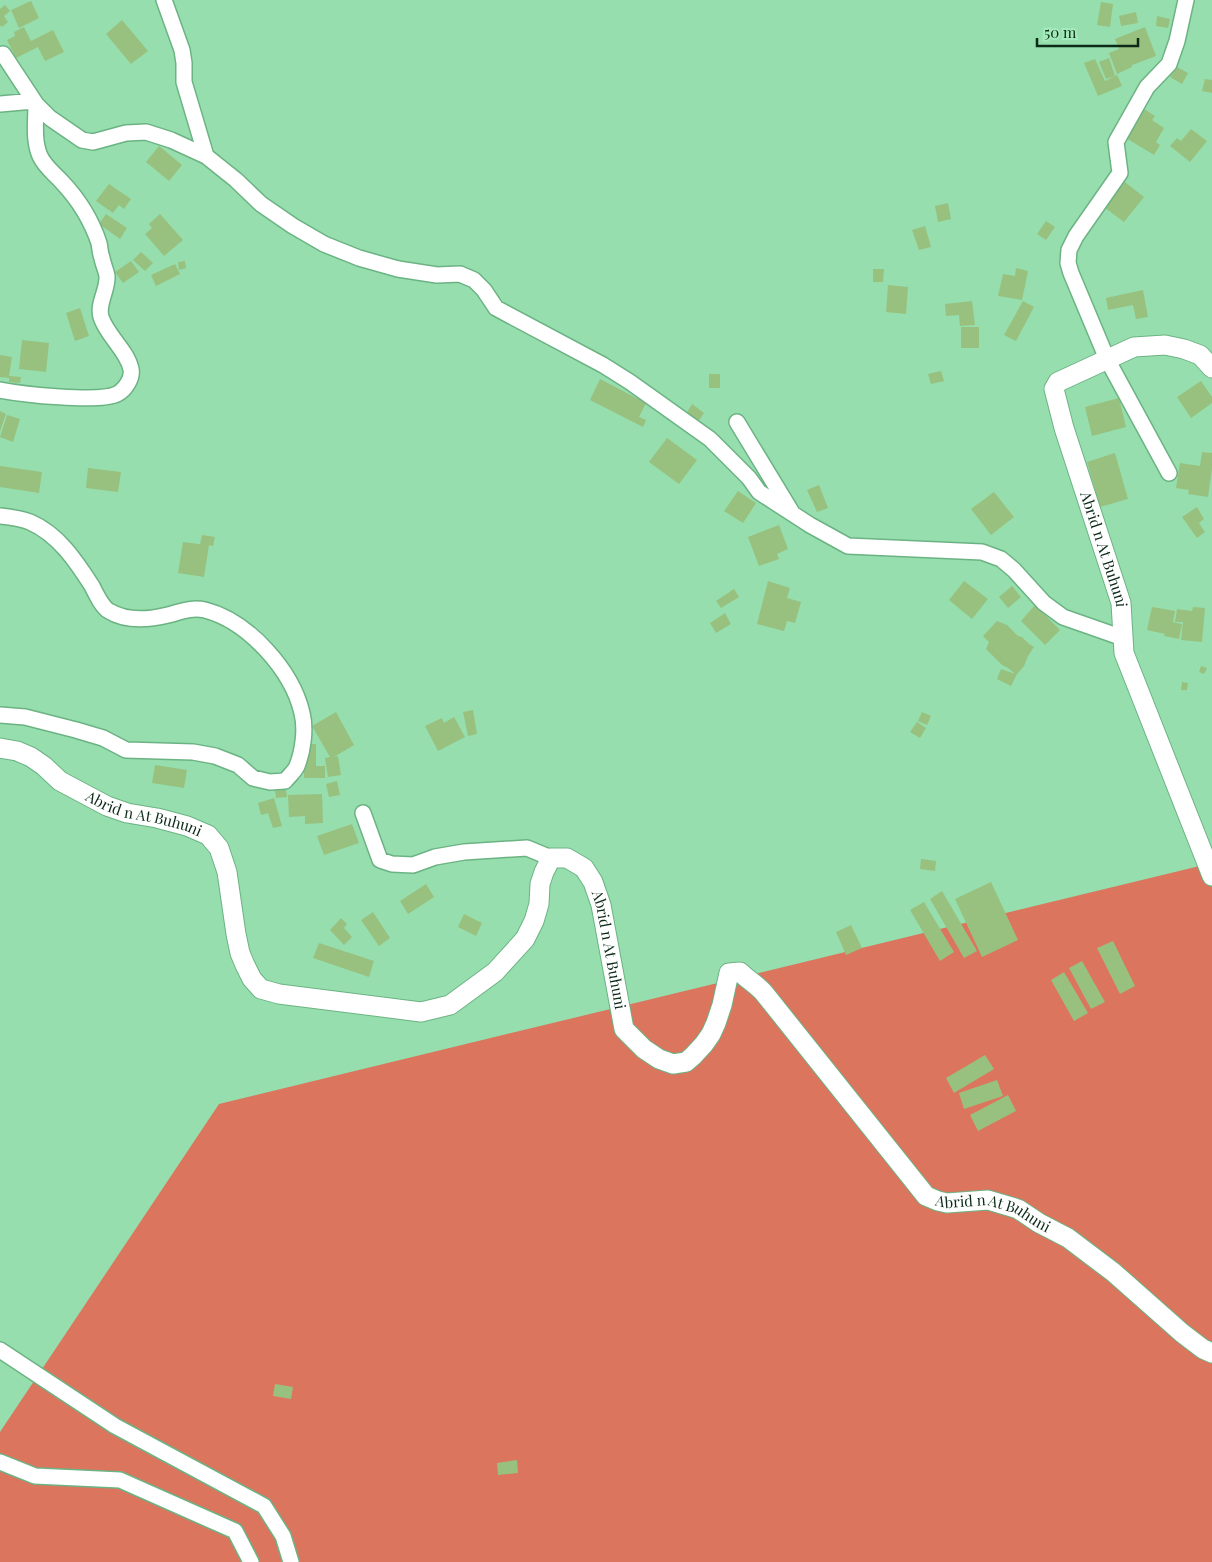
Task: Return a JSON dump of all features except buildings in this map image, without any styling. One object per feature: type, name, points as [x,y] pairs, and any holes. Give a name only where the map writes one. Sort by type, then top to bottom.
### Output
[{"type":"street","points":[[164,0],[182,50],[184,82],[206,156]]},
{"type":"street","points":[[1169,473],[1107,359],[1068,263],[1069,250],[1076,236],[1120,173],[1116,142],[1147,87],[1169,64],[1177,41],[1186,0]]},
{"type":"street","points":[[3,54],[35,102],[50,118],[82,140],[94,142],[126,133],[146,132],[171,140],[206,156],[236,180],[261,204],[324,244],[358,258],[398,269],[438,275],[460,274],[474,280],[484,290],[496,308],[617,373],[710,438],[749,478],[759,492],[848,546],[982,552],[1001,559],[1014,570],[1044,603],[1063,617],[1122,638]]},
{"type":"street","points":[[0,104],[35,102]]},
{"type":"street","points":[[0,390],[21,394],[95,398],[117,394],[129,383],[132,370],[100,316],[107,276],[89,218],[79,202],[60,179],[46,166],[40,155],[36,141],[35,102]]},
{"type":"street","name":"Abrid n At Buhuni","points":[[1212,368],[1200,355],[1184,349],[1164,345],[1134,347],[1058,382],[1054,389],[1064,428],[1121,603],[1124,653],[1212,876]]},
{"type":"street","points":[[737,422],[792,513]]},
{"type":"street","points":[[0,516],[27,521],[37,526],[60,544],[77,564],[107,610],[129,618],[143,620],[182,610],[203,610],[231,621],[245,631],[274,659],[292,686],[302,714],[302,743],[297,767],[286,781],[270,782],[253,778],[238,765],[215,756],[193,752],[126,750],[103,738],[76,730],[25,717],[0,715]]},
{"type":"street","name":"Abrid n At Buhuni","points":[[0,748],[17,751],[31,757],[60,781],[107,806],[127,813],[187,826],[208,835],[219,848],[227,872],[236,934],[245,965],[260,989],[279,994],[421,1012],[450,1005],[495,972],[524,939],[534,921],[539,904],[540,884],[551,858],[568,858],[584,868],[594,882],[601,905],[624,1030],[644,1049],[659,1059],[673,1064],[686,1062],[711,1034],[722,1005],[730,973],[740,972],[764,993],[926,1196],[938,1202],[947,1203],[988,1200],[1018,1209],[1068,1238],[1113,1272],[1182,1333],[1203,1349],[1212,1353]]},
{"type":"street","points":[[363,813],[380,860],[392,864],[414,864],[435,857],[464,852],[527,848],[551,858]]},
{"type":"street","points":[[0,1350],[115,1426],[264,1506],[283,1536],[291,1562]]},
{"type":"street","points":[[0,1462],[35,1476],[120,1480],[235,1531],[251,1562]]},
{"type":"shaded area","points":[[1212,863],[1212,1562],[0,1562],[0,1432],[219,1104]]}]
